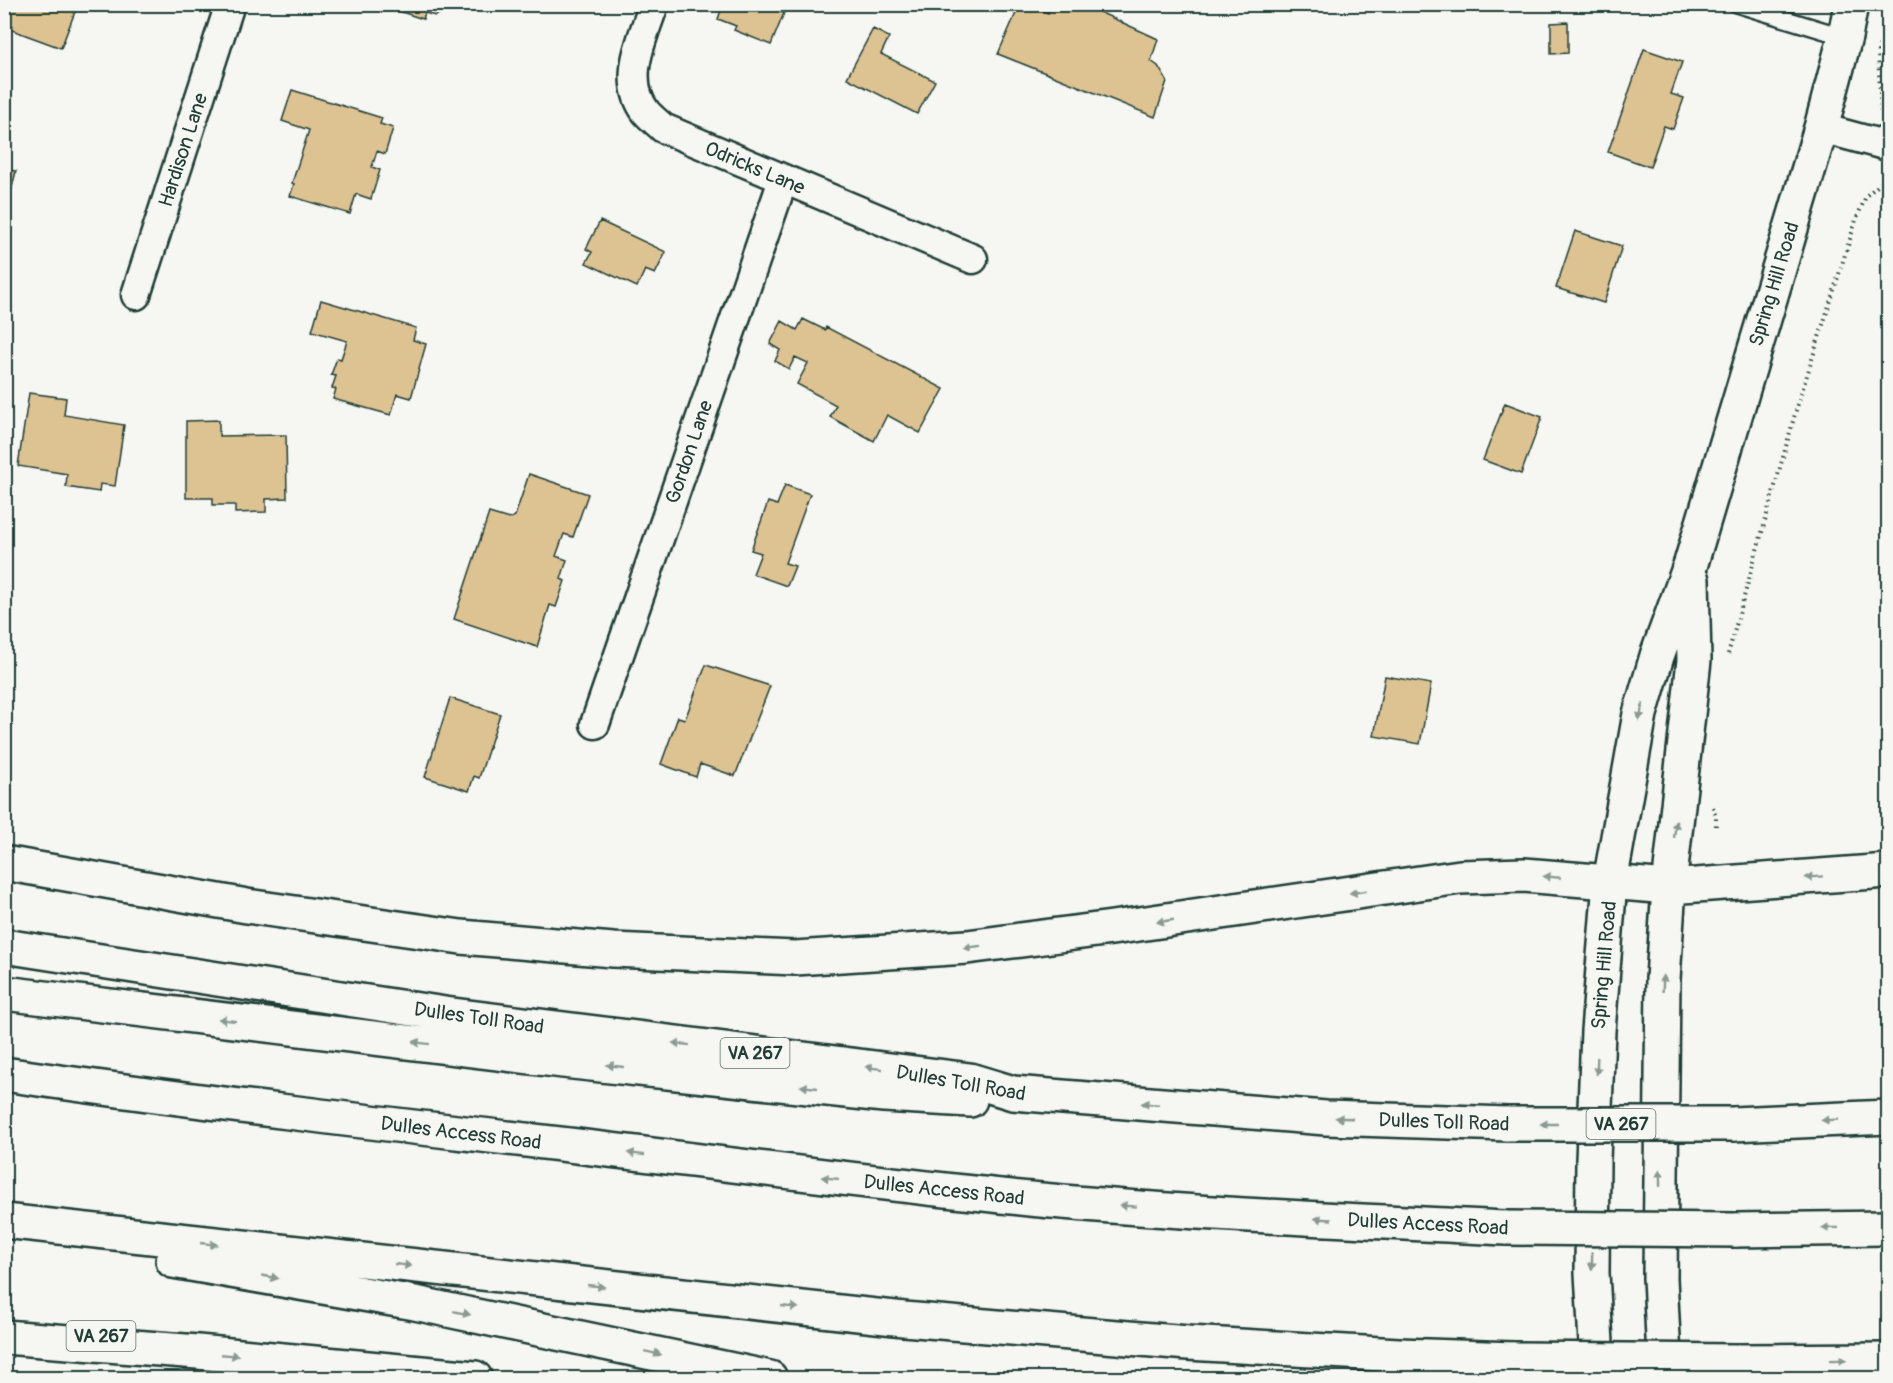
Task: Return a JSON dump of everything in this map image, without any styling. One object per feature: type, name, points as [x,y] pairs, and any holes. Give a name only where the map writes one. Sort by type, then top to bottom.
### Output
[{"type":"main road","name":"Spring Hill Road","points":[[1598,1378],[1592,1272],[1598,1031],[1610,882],[1640,714],[1657,656],[1691,563],[1821,128],[1845,37],[1851,4]]},
{"type":"main road","name":"Spring Hill Road","points":[[1665,1378],[1659,1278],[1663,979],[1669,887],[1694,660],[1691,563]]},
{"type":"main road","points":[[4,863],[247,906],[461,936],[613,950],[795,958],[967,947],[1124,927],[1460,877],[1524,875],[1669,887],[1888,871]]},
{"type":"main road","name":"Dulles Toll Road","points":[[4,946],[445,1014],[970,1080],[1013,1093],[1326,1118],[1508,1124],[1733,1124],[1888,1117]]},
{"type":"main road","points":[[4,993],[551,1059],[885,1095],[967,1101],[1013,1093]]},
{"type":"main road","name":"Dulles Access Road","points":[[4,1074],[345,1120],[613,1150],[810,1176],[1010,1197],[1259,1216],[1507,1228],[1735,1230],[1888,1227]]},
{"type":"main road","points":[[4,1221],[904,1319],[1188,1343],[1514,1359],[1888,1360]]},
{"type":"main road","points":[[4,1238],[123,1253],[393,1299],[770,1378]]},
{"type":"main road","name":"VA 267","points":[[4,1317],[198,1352]]},
{"type":"main road","name":"VA 267","points":[[4,1337],[198,1352],[475,1378]]},
{"type":"street","name":"Hardison Lane","points":[[136,295],[230,4]]},
{"type":"street","name":"Odricks Lane","points":[[654,4],[634,66],[636,91],[646,111],[663,128],[973,259]]},
{"type":"street","points":[[1821,128],[1884,145]]},
{"type":"street","name":"Gordon Lane","points":[[595,724],[783,180]]},
{"type":"lane","points":[[1736,4],[1845,37]]},
{"type":"path","points":[[1726,663],[1797,407],[1856,220],[1866,196],[1882,183],[1884,145],[1878,52],[1888,14]]},
{"type":"path","points":[[1711,803],[1716,818],[1716,827]]},
{"type":"building","points":[[4,4],[78,4],[61,48],[4,27],[9,10],[4,8]]},
{"type":"building","points":[[377,4],[447,4],[445,11],[435,16],[425,13],[423,19]]},
{"type":"building","points":[[723,4],[770,4],[769,7],[784,13],[771,45],[734,30],[736,26],[718,19]]},
{"type":"building","points":[[1020,4],[1030,4],[1048,13],[1051,4],[1082,4],[1158,39],[1151,61],[1158,66],[1167,81],[1155,117],[998,54]]},
{"type":"building","points":[[1568,22],[1568,53],[1551,54],[1551,23]]},
{"type":"building","points":[[873,29],[889,37],[881,54],[935,81],[917,114],[847,78]]},
{"type":"building","points":[[1644,49],[1682,62],[1671,94],[1684,98],[1673,129],[1664,126],[1650,167],[1608,152]]},
{"type":"building","points":[[292,90],[382,118],[380,124],[393,128],[385,154],[377,151],[372,167],[380,170],[371,199],[356,194],[350,214],[290,196],[309,130],[282,121]]},
{"type":"building","points":[[4,169],[16,171],[8,204],[4,203]]},
{"type":"building","points":[[600,221],[666,252],[655,274],[645,270],[637,287],[586,263],[592,252],[586,249]]},
{"type":"building","points":[[1575,231],[1622,246],[1604,303],[1556,288]]},
{"type":"building","points":[[321,300],[416,328],[413,340],[426,344],[411,398],[397,394],[391,415],[333,399],[336,389],[332,388],[336,376],[331,375],[337,358],[341,359],[347,341],[312,331]]},
{"type":"building","points":[[803,319],[825,330],[826,327],[944,389],[920,433],[887,415],[874,441],[830,417],[836,405],[797,384],[808,363],[795,357],[789,369],[775,361],[780,350],[770,344],[782,321],[797,330]]},
{"type":"building","points":[[29,393],[66,398],[64,415],[124,425],[115,486],[100,484],[99,492],[66,487],[67,474],[18,466]]},
{"type":"building","points":[[1505,403],[1542,417],[1521,474],[1483,460]]},
{"type":"building","points":[[219,420],[219,436],[286,435],[287,498],[266,499],[266,512],[235,513],[235,505],[213,505],[213,498],[186,498],[186,421]]},
{"type":"building","points":[[529,474],[588,494],[573,537],[564,534],[556,556],[567,560],[561,579],[565,581],[556,607],[550,605],[537,647],[454,619],[489,513],[509,519],[515,516]]},
{"type":"building","points":[[785,485],[810,494],[785,563],[795,566],[787,586],[753,574],[761,553],[751,550],[768,502],[777,505]]},
{"type":"building","points":[[706,665],[770,686],[735,776],[700,764],[696,777],[661,764],[678,717],[685,719]]},
{"type":"building","points":[[1385,676],[1431,684],[1420,744],[1374,736]]},
{"type":"building","points":[[450,698],[500,714],[479,778],[474,776],[469,791],[425,777]]}]
